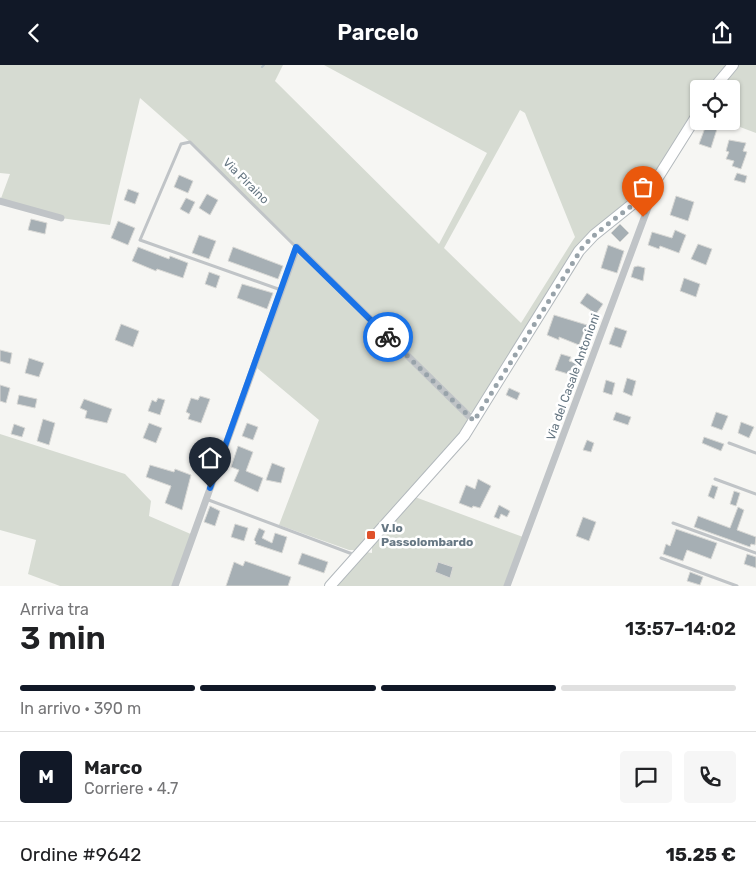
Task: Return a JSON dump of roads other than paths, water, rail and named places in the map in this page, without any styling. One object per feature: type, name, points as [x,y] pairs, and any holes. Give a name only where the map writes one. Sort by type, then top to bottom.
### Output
[{"type":"street","points":[[720,80],[733,65]]},
{"type":"street","points":[[330,586],[450,453],[474,421],[582,248],[594,235],[647,193],[660,177],[690,128]]},
{"type":"street","name":"Via del Casale Antonioni","points":[[507,586],[639,227],[660,177]]},
{"type":"street","points":[[0,201],[61,218]]},
{"type":"street","points":[[175,586],[296,247]]},
{"type":"street","name":"Via Piraino","points":[[296,247],[474,421]]},
{"type":"lane","name":"Via Piraino","points":[[281,291],[140,241],[181,144],[190,142],[296,247]]},
{"type":"lane","points":[[728,443],[756,453]]},
{"type":"lane","points":[[715,479],[756,494]]},
{"type":"lane","points":[[206,499],[356,555]]},
{"type":"lane","points":[[673,523],[756,553]]},
{"type":"lane","points":[[661,559],[737,586]]},
{"type":"place","name":"V.lo Passolombardo","points":[[371,535]]}]
